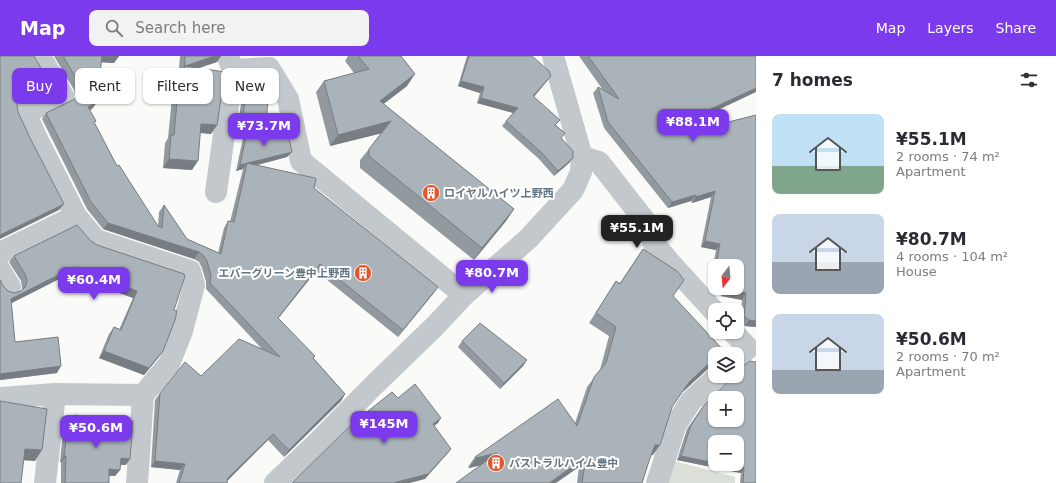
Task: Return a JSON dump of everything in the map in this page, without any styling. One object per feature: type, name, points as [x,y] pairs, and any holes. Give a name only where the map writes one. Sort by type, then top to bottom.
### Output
[{"type":"street","points":[[40,56],[62,96],[25,113],[76,216],[96,240],[190,271],[194,285],[179,337],[169,364],[143,395],[137,483]]},
{"type":"street","points":[[275,483],[319,441],[372,386],[436,326],[464,295],[528,239],[573,190],[581,172],[582,157],[556,57]]},
{"type":"street","points":[[216,192],[231,63],[270,68],[288,99],[301,161],[464,295]]},
{"type":"street","points":[[582,157],[599,162],[649,226],[653,242],[708,304]]},
{"type":"street","points":[[0,253],[76,216]]},
{"type":"street","points":[[738,339],[747,352]]},
{"type":"street","points":[[657,483],[676,424],[691,401],[710,383]]},
{"type":"street","points":[[0,398],[55,394],[143,395]]},
{"type":"street","points":[[45,483],[55,394]]},
{"type":"shaded area","points":[[674,461],[735,477],[735,483],[667,483]]},
{"type":"building","points":[[0,56],[34,56],[41,68],[12,68],[12,104],[18,104],[18,112],[31,140],[64,204],[0,235]]},
{"type":"building","points":[[63,56],[102,56],[101,68],[75,68],[75,76]]},
{"type":"building","points":[[185,56],[215,56],[185,66],[198,68],[184,68]]},
{"type":"building","points":[[358,56],[401,56],[415,74],[380,101],[514,209],[482,248],[369,156],[369,149],[391,121],[338,135],[324,81],[369,69]]},
{"type":"building","points":[[469,56],[532,56],[549,71],[551,76],[533,96],[560,120],[555,125],[565,133],[561,138],[573,151],[573,158],[558,171],[542,153],[506,121],[518,108],[481,98],[484,87],[461,81]]},
{"type":"building","points":[[588,56],[756,56],[756,88],[689,119],[693,131],[756,115],[756,321],[749,320],[744,316],[746,293],[744,293],[744,259],[717,259],[720,244],[705,241],[715,191],[672,202],[608,122],[598,87],[619,99]]},
{"type":"building","points":[[213,70],[221,71],[221,98],[217,125],[201,124],[198,161],[169,159],[171,135],[174,135],[177,104],[213,104]]},
{"type":"building","points":[[75,98],[75,104],[93,104],[88,107],[96,121],[94,122],[117,166],[119,165],[158,226],[162,228],[164,205],[187,239],[221,254],[228,221],[234,222],[247,163],[315,178],[314,188],[438,287],[403,330],[320,264],[278,318],[315,356],[313,358],[345,394],[289,450],[273,434],[228,478],[227,483],[179,483],[185,464],[155,461],[160,393],[185,362],[201,376],[239,339],[280,357],[210,283],[211,275],[207,261],[203,255],[199,252],[108,223],[91,202],[46,113]]},
{"type":"building","points":[[244,104],[268,104],[265,132],[241,130]]},
{"type":"building","points":[[247,132],[289,138],[292,152],[240,165]]},
{"type":"building","points":[[77,225],[91,241],[97,245],[184,274],[185,276],[174,310],[177,311],[175,320],[163,351],[149,368],[104,351],[114,327],[121,330],[137,291],[74,267],[11,299],[15,342],[58,337],[61,366],[0,374],[0,280],[8,291],[14,293],[21,291],[26,286],[27,280],[14,256]]},
{"type":"building","points":[[643,249],[677,271],[684,280],[673,296],[708,334],[708,339],[713,339],[720,347],[708,347],[708,364],[689,382],[672,407],[660,445],[655,445],[642,483],[582,483],[586,457],[549,483],[456,483],[497,453],[475,457],[558,399],[577,426],[594,377],[606,363],[616,327],[596,313],[616,281],[620,284]]},
{"type":"building","points":[[480,323],[527,360],[504,383],[462,341]]},
{"type":"building","points":[[750,361],[756,362],[756,483],[743,483],[744,435],[708,435],[708,462],[681,456],[691,425],[708,401],[708,427],[744,427],[744,391],[719,391],[727,383],[744,383],[744,365]]},
{"type":"building","points":[[415,384],[441,418],[433,424],[451,449],[428,474],[393,483],[292,483],[361,415],[362,416],[392,392],[398,398]]},
{"type":"building","points":[[0,401],[47,409],[42,450],[25,449],[21,483],[0,483]]},
{"type":"building","points":[[74,415],[133,421],[130,459],[121,458],[120,470],[109,469],[109,483],[65,483],[66,456],[64,456],[68,424],[69,433],[74,422]]},
{"type":"place","name":"ロイヤルハイツ上野西","points":[[431,193]]},
{"type":"place","name":"エバーグリーン豊中上野西","points":[[363,273]]},
{"type":"place","name":"パストラルハイム豊中","points":[[496,463]]}]
